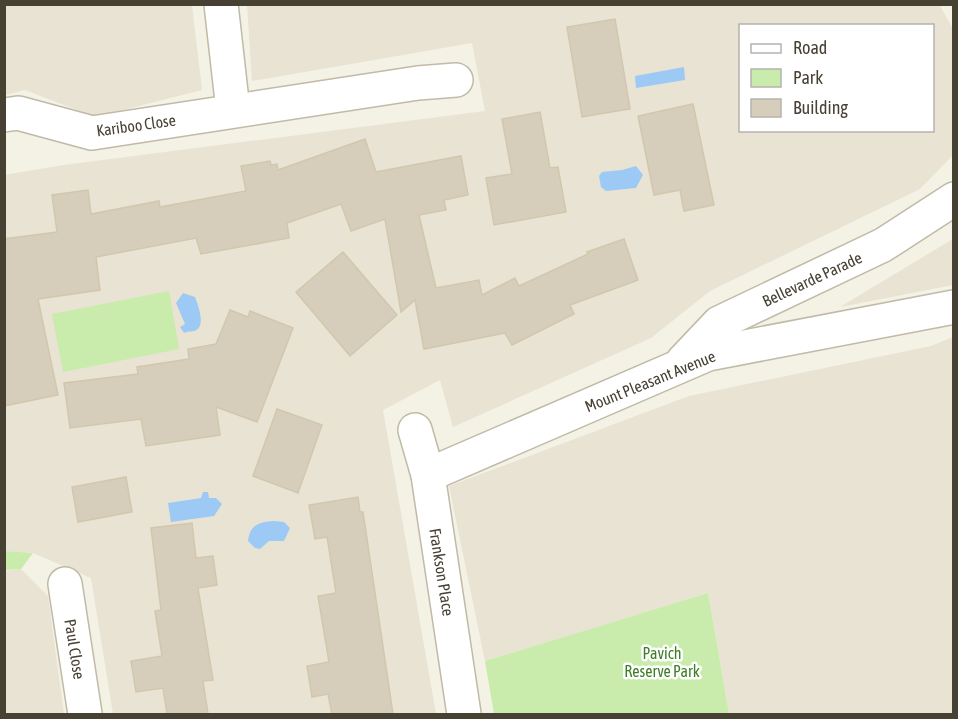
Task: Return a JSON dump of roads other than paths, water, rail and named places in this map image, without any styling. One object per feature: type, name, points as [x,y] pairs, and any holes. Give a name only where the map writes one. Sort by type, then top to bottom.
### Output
[{"type":"street","points":[[220,4],[233,111]]},
{"type":"street","name":"Kariboo Close","points":[[4,116],[18,113],[92,133],[456,80]]},
{"type":"street","name":"Bellevarde Parade","points":[[677,367],[719,323],[884,245],[954,199]]},
{"type":"street","name":"Mount Pleasant Avenue","points":[[428,475],[708,354],[954,307]]},
{"type":"street","name":"Frankson Place","points":[[415,430],[428,475],[464,714]]},
{"type":"street","name":"Paul Close","points":[[65,584],[85,714]]},
{"type":"water","points":[[684,67],[685,80],[636,88],[635,76]]},
{"type":"water","points":[[636,166],[643,175],[636,188],[606,191],[601,187],[599,176],[602,172]]},
{"type":"water","points":[[183,293],[195,297],[201,321],[198,329],[184,333],[180,327],[185,324],[176,303]]},
{"type":"water","points":[[203,492],[208,492],[209,498],[216,498],[222,504],[214,516],[171,522],[168,503],[201,498]]},
{"type":"water","points":[[284,522],[290,528],[284,541],[269,541],[260,549],[255,548],[248,541],[253,527],[260,523]]},
{"type":"park label","name":"Pavich Reserve Park","points":[[662,662]]}]
